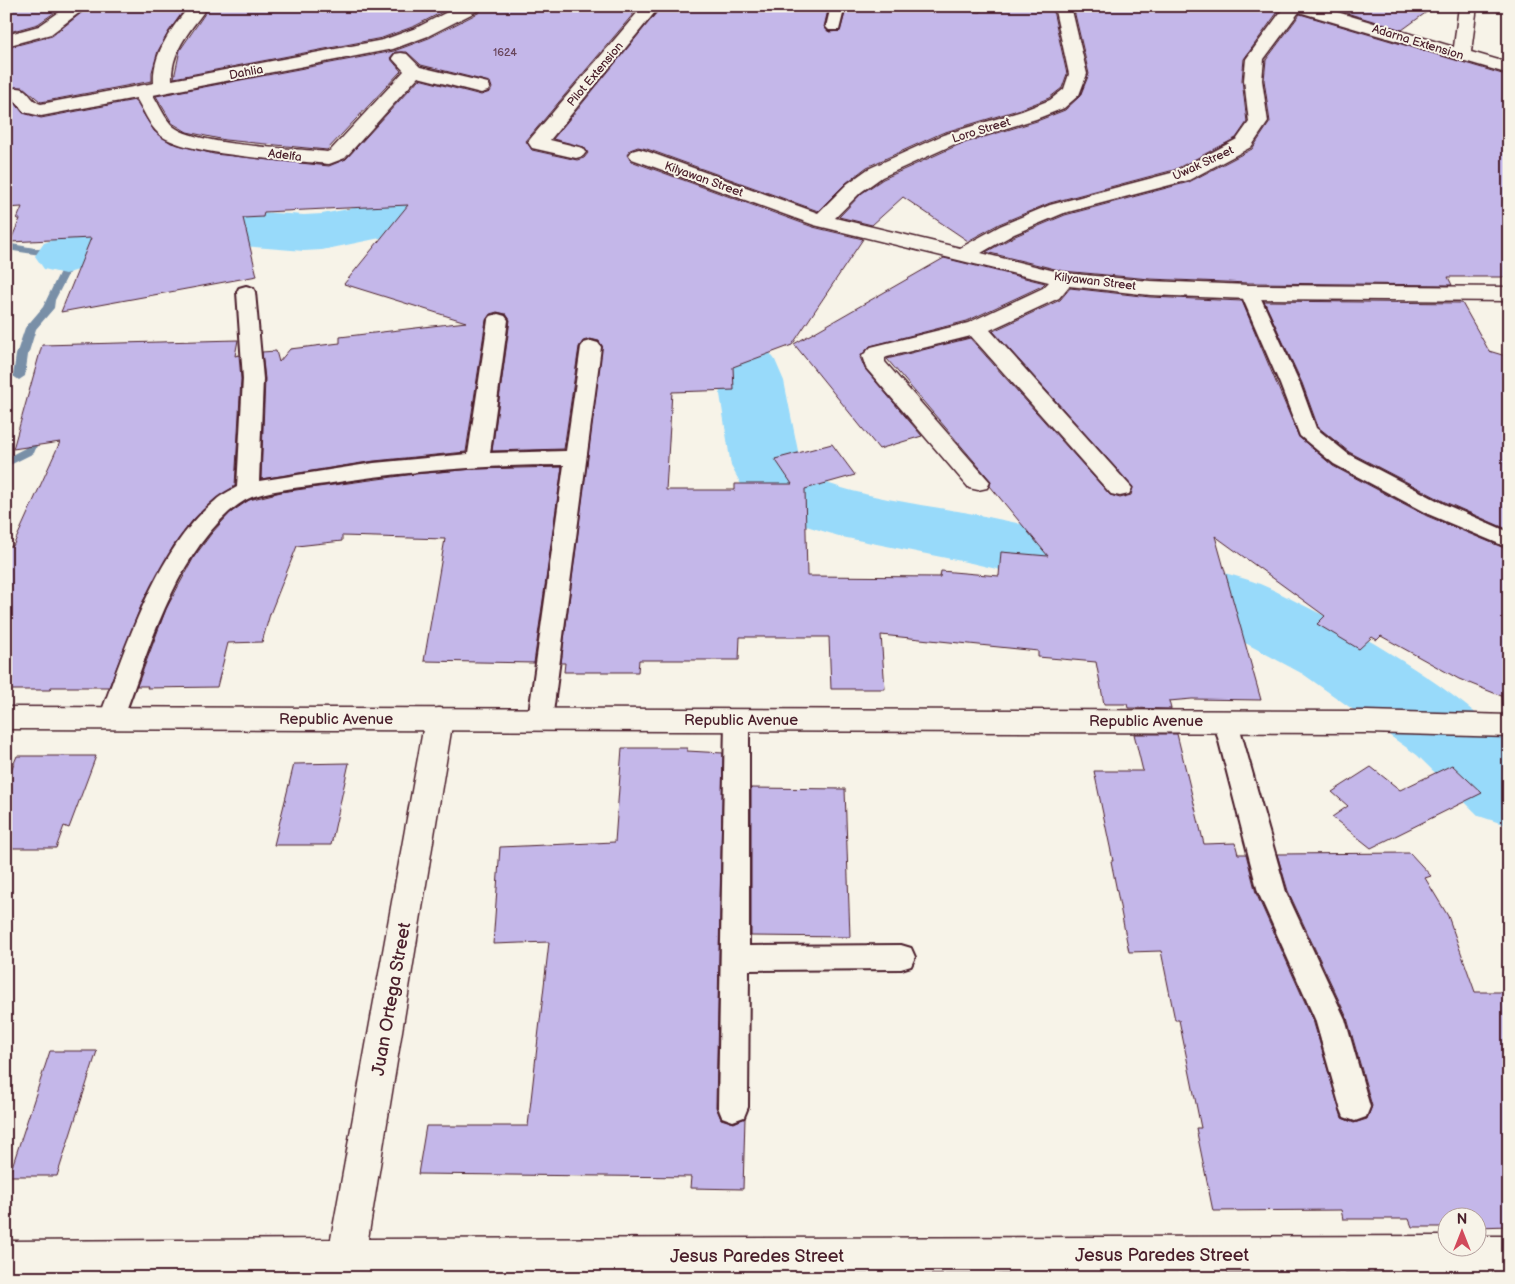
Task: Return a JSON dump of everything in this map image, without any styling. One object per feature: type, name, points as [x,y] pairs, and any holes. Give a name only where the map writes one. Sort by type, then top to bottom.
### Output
[{"type":"street","points":[[6,41],[45,30],[80,6]]},
{"type":"street","points":[[164,88],[161,75],[163,66],[184,25],[200,6]]},
{"type":"street","name":"Dahlia","points":[[18,93],[31,108],[41,110],[164,88],[387,44],[422,32],[473,6]]},
{"type":"street","name":"Pilot Extension","points":[[576,152],[539,144],[538,142],[652,6]]},
{"type":"street","name":"Loro Street","points":[[822,221],[854,188],[875,173],[950,139],[1050,107],[1057,104],[1072,91],[1078,74],[1062,6]]},
{"type":"street","name":"Uwak Street","points":[[961,256],[1007,230],[1057,209],[1182,176],[1244,143],[1259,122],[1254,80],[1255,59],[1294,6]]},
{"type":"street","name":"Adarna Extension","points":[[1298,6],[1509,69]]},
{"type":"street","points":[[1462,55],[1468,6]]},
{"type":"street","points":[[387,44],[414,70],[481,86]]},
{"type":"street","name":"Adelfa","points":[[142,92],[165,129],[176,136],[205,145],[329,158],[338,154],[414,70]]},
{"type":"street","name":"Kilyawan Street","points":[[638,155],[822,221],[961,256],[1063,279],[1150,288],[1249,292],[1509,294]]},
{"type":"street","points":[[978,482],[874,363],[873,356],[879,352],[976,328],[1051,293],[1063,279]]},
{"type":"street","points":[[976,328],[1120,488]]},
{"type":"street","name":"Republic Avenue","points":[[6,718],[1367,722],[1509,726]]},
{"type":"street","name":"Juan Ortega Street","points":[[345,1268],[439,719]]},
{"type":"street","name":"Jesus Paredes Street","points":[[6,1259],[345,1268],[1459,1266],[1509,1254]]},
{"type":"lane","points":[[834,27],[838,6]]},
{"type":"lane","points":[[246,292],[253,379],[248,490]]},
{"type":"lane","points":[[1249,292],[1290,384],[1307,430],[1341,459],[1436,509],[1509,541]]},
{"type":"lane","points":[[478,460],[498,320]]},
{"type":"lane","points":[[540,720],[590,348]]},
{"type":"lane","points":[[111,719],[153,609],[178,562],[215,511],[233,496],[248,490],[353,472],[478,460],[576,458]]},
{"type":"lane","points":[[733,1107],[737,720]]},
{"type":"lane","points":[[1226,722],[1272,892],[1330,1019],[1355,1107]]},
{"type":"lane","points":[[735,958],[901,957]]},
{"type":"building","points":[[6,6],[64,6],[38,24],[6,33]]},
{"type":"building","points":[[90,6],[187,6],[169,31],[158,51],[152,72],[152,81],[41,102],[23,87],[11,87],[8,94],[23,113],[41,118],[135,100],[154,131],[171,143],[214,154],[329,166],[346,159],[419,79],[481,95],[490,92],[492,88],[490,82],[421,65],[407,52],[395,52],[390,58],[401,71],[327,150],[225,140],[187,132],[172,123],[156,96],[394,51],[429,38],[480,12],[483,6],[640,6],[526,141],[532,150],[577,160],[584,158],[588,153],[584,147],[553,139],[662,6],[829,6],[824,27],[829,32],[840,31],[847,6],[981,12],[981,6],[1052,6],[1067,74],[1062,88],[1049,98],[1021,109],[942,133],[867,167],[846,183],[818,211],[647,149],[638,147],[630,150],[627,155],[631,161],[813,227],[863,239],[792,345],[733,367],[734,390],[672,392],[666,490],[735,490],[735,484],[792,484],[775,459],[832,444],[855,475],[805,489],[807,576],[940,577],[941,571],[999,576],[1001,552],[1048,556],[990,486],[991,481],[887,359],[970,338],[1110,495],[1120,498],[1131,495],[1133,487],[993,331],[1060,300],[1070,288],[1150,297],[1242,301],[1299,437],[1333,466],[1427,516],[1509,550],[1509,699],[1459,679],[1381,636],[1377,640],[1372,637],[1359,649],[1317,624],[1325,616],[1215,536],[1261,700],[1192,699],[1169,701],[1171,709],[1128,708],[1127,704],[1104,704],[1096,662],[1038,657],[1038,651],[881,635],[885,689],[831,689],[829,637],[740,637],[739,660],[639,660],[638,672],[564,672],[565,663],[561,663],[602,346],[599,341],[590,339],[583,341],[579,347],[564,449],[492,451],[510,320],[506,314],[497,312],[490,314],[486,320],[466,452],[374,461],[261,479],[265,379],[262,352],[276,351],[279,362],[290,349],[340,343],[340,337],[466,322],[344,284],[408,205],[264,212],[263,217],[243,218],[257,276],[61,312],[91,238],[10,242],[20,219],[17,219],[22,207],[6,208],[6,48],[52,36]]},
{"type":"building","points":[[210,6],[454,6],[415,26],[382,38],[174,78],[180,50]]},
{"type":"building","points":[[1073,6],[1282,6],[1244,59],[1242,80],[1247,122],[1236,138],[1174,170],[1050,203],[999,224],[968,241],[903,197],[872,225],[839,217],[862,193],[883,179],[958,145],[1037,121],[1065,110],[1080,96],[1089,74]]},
{"type":"building","points":[[1324,6],[1435,6],[1402,30]]},
{"type":"building","points":[[1300,14],[1509,76],[1509,277],[1448,277],[1452,285],[1249,283],[1150,279],[1063,271],[986,252],[1015,236],[1065,215],[1189,182],[1252,149],[1270,122],[1264,80],[1266,60]]},
{"type":"building","points":[[944,258],[1045,283],[967,321],[870,346],[860,357],[865,369],[922,436],[879,449],[794,344]]},
{"type":"building","points":[[1264,301],[1462,303],[1489,351],[1509,357],[1509,530],[1445,502],[1349,452],[1318,427],[1302,383]]},
{"type":"building","points":[[238,340],[235,356],[239,355],[241,379],[235,486],[214,500],[193,520],[174,545],[143,601],[109,687],[51,687],[50,690],[6,690],[6,547],[13,546],[60,442],[13,449],[42,345]]},
{"type":"building","points":[[562,467],[534,663],[424,661],[445,539],[342,536],[342,541],[297,546],[270,614],[262,642],[228,643],[217,687],[147,688],[148,686],[137,686],[166,609],[194,557],[230,513],[249,500],[281,492],[415,474],[474,469]]},
{"type":"building","points":[[1134,734],[1177,734],[1204,844],[1235,843],[1238,854],[1246,854],[1256,893],[1313,1020],[1342,1118],[1354,1123],[1367,1119],[1372,1106],[1347,1018],[1288,891],[1277,854],[1410,853],[1431,876],[1425,878],[1448,916],[1475,992],[1509,992],[1509,1226],[1488,1227],[1488,1206],[1438,1206],[1438,1227],[1412,1227],[1409,1219],[1343,1219],[1341,1210],[1213,1211],[1196,1128],[1201,1128],[1179,1020],[1175,1020],[1161,951],[1129,952],[1111,861],[1113,861],[1094,771],[1143,771]]},
{"type":"building","points":[[622,748],[687,748],[687,751],[723,753],[716,1107],[721,1119],[734,1123],[745,1118],[743,1189],[690,1188],[691,1177],[418,1174],[426,1126],[528,1126],[549,942],[493,944],[500,847],[615,842]]},
{"type":"building","points":[[17,756],[96,756],[69,828],[64,826],[56,848],[6,848],[6,782]]},
{"type":"building","points":[[349,763],[331,845],[274,845],[294,764]]},
{"type":"building","points":[[1452,765],[1482,793],[1371,848],[1332,817],[1348,806],[1332,792],[1371,767],[1400,790]]},
{"type":"building","points":[[751,788],[845,789],[850,937],[751,936]]},
{"type":"building","points":[[50,1051],[97,1051],[57,1176],[9,1176]]},
{"type":"waterway","points":[[65,256],[122,237],[182,226],[217,226],[304,233],[322,232],[410,217],[453,225],[500,248]]},
{"type":"waterway","points":[[6,246],[65,256],[67,267],[50,300],[48,308],[31,328],[22,355],[19,376]]},
{"type":"waterway","points":[[654,306],[698,326],[723,340],[742,360],[751,381],[766,466],[777,487],[799,499],[842,513],[971,538],[1133,575],[1233,603],[1331,654],[1446,733],[1509,792]]},
{"type":"waterway","points":[[6,463],[30,450],[38,429]]}]
